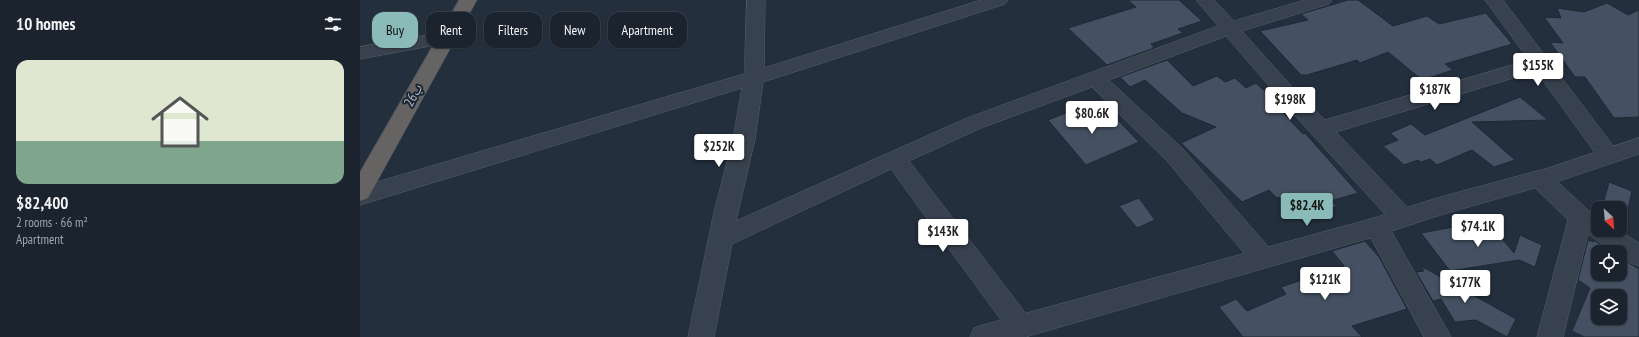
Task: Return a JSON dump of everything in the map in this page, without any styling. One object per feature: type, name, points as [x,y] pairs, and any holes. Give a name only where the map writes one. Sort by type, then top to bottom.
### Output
[{"type":"highway","name":"26ب","points":[[461,12],[468,0]]},
{"type":"highway","name":"26ب","points":[[360,192],[440,48]]},
{"type":"street","points":[[701,337],[721,238],[744,139],[754,78],[756,0]]},
{"type":"street","points":[[360,196],[754,78],[999,0]]},
{"type":"street","points":[[1205,0],[1296,103],[1322,129],[1402,217]]},
{"type":"street","points":[[721,238],[974,123],[1231,28],[1323,0]]},
{"type":"street","points":[[1494,0],[1609,155]]},
{"type":"street","points":[[360,53],[426,41]]},
{"type":"street","points":[[1322,129],[1540,63]]},
{"type":"street","points":[[1096,79],[1175,155],[1263,258]]},
{"type":"street","points":[[983,337],[1377,227],[1402,217],[1540,178],[1639,146]]},
{"type":"street","points":[[895,158],[1021,327]]},
{"type":"street","points":[[1540,178],[1591,225]]},
{"type":"street","points":[[1377,227],[1438,337]]},
{"type":"street","points":[[1550,337],[1591,229]]},
{"type":"street","points":[[1609,237],[1639,256]]},
{"type":"building","points":[[1128,0],[1179,0],[1202,21],[1178,29],[1183,33],[1151,44],[1154,48],[1107,65],[1068,28],[1136,7]]},
{"type":"building","points":[[1348,0],[1358,0],[1393,26],[1427,16],[1439,24],[1486,13],[1512,44],[1445,64],[1453,70],[1422,80],[1388,52],[1360,63],[1357,60],[1307,75],[1301,75],[1260,31],[1308,20],[1301,14]]},
{"type":"building","points":[[1607,3],[1628,15],[1639,10],[1639,117],[1614,118],[1585,77],[1575,77],[1550,42],[1563,43],[1544,17],[1561,18],[1557,8],[1584,12]]},
{"type":"building","points":[[1167,60],[1193,86],[1217,76],[1225,82],[1235,78],[1246,88],[1256,83],[1273,99],[1271,100],[1303,134],[1305,133],[1358,193],[1331,201],[1337,206],[1301,218],[1279,197],[1277,198],[1269,190],[1242,202],[1181,143],[1216,127],[1182,113],[1145,80],[1130,87],[1120,77]]},
{"type":"building","points":[[1520,97],[1548,120],[1472,122],[1515,160],[1494,167],[1472,150],[1437,165],[1430,159],[1421,162],[1418,160],[1404,165],[1383,146],[1398,140],[1390,133],[1411,124],[1425,135]]},
{"type":"building","points":[[1086,105],[1101,124],[1116,118],[1139,142],[1086,165],[1048,120]]},
{"type":"building","points":[[1609,182],[1632,191],[1627,214],[1627,201],[1604,201]]},
{"type":"building","points":[[1139,198],[1155,220],[1137,228],[1119,206]]},
{"type":"building","points":[[1470,224],[1479,236],[1497,233],[1514,253],[1520,235],[1542,245],[1535,267],[1519,260],[1450,271],[1421,233]]},
{"type":"building","points":[[1588,240],[1594,242],[1594,240],[1601,245],[1591,245],[1591,281],[1627,281],[1627,262],[1639,269],[1639,337],[1584,337],[1572,331],[1590,288],[1578,280]]},
{"type":"building","points":[[1365,241],[1379,257],[1407,309],[1352,326],[1362,337],[1243,337],[1219,307],[1236,299],[1247,311],[1286,294],[1281,287],[1344,266],[1332,251]]},
{"type":"building","points":[[1421,266],[1516,319],[1507,337],[1476,320],[1455,322],[1441,299],[1433,301],[1416,272],[1424,271]]}]
